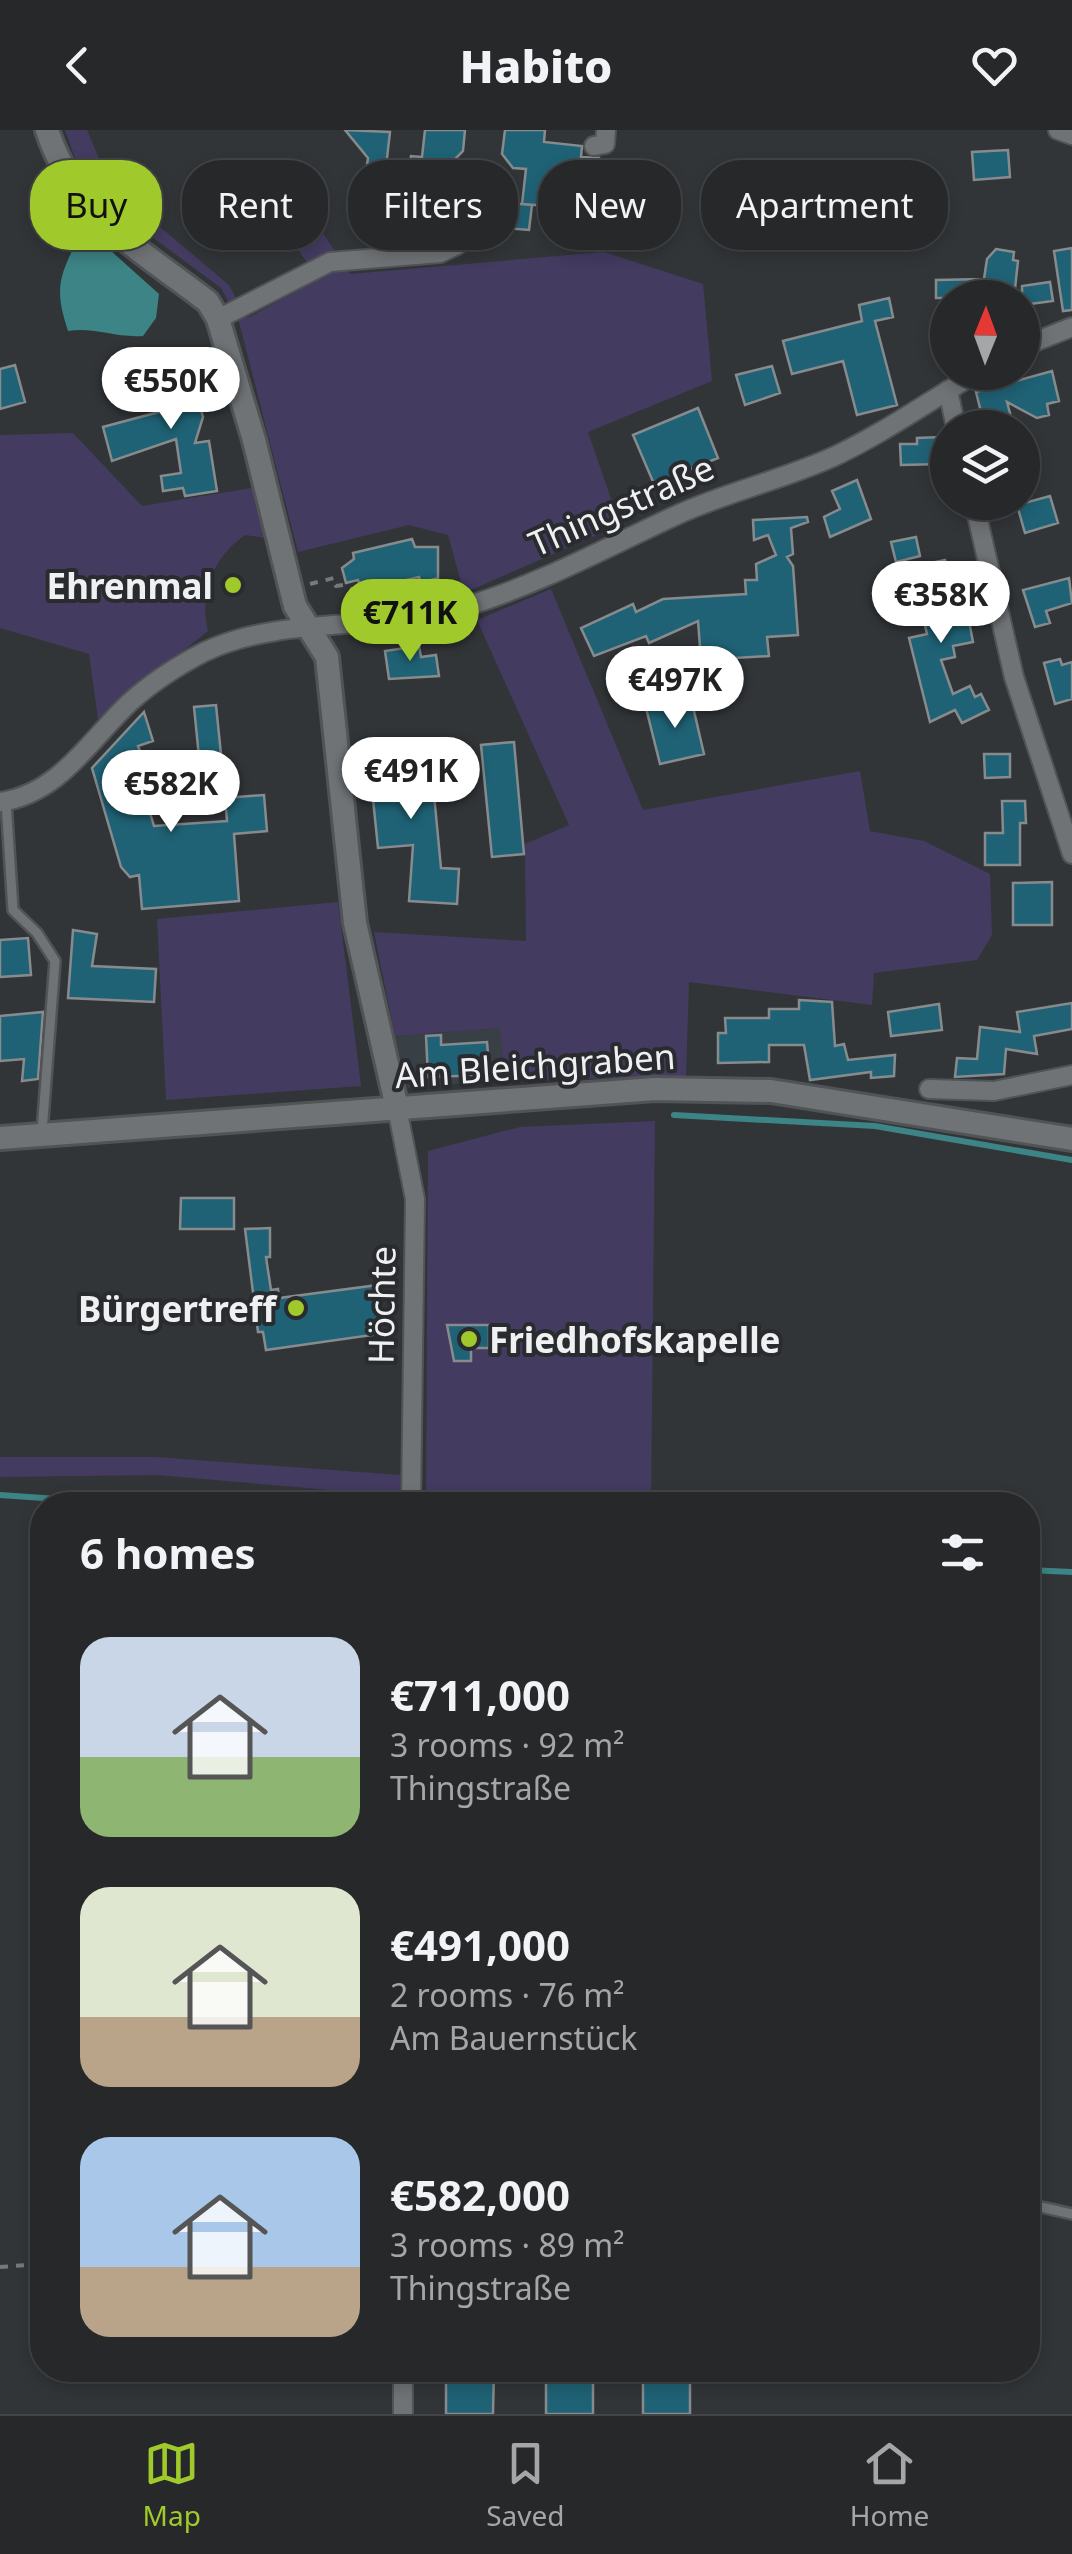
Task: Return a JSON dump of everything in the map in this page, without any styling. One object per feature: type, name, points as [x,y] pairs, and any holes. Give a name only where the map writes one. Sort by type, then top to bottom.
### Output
[{"type":"street","points":[[47,130],[57,160],[89,210],[208,302],[218,320],[254,440],[296,606],[327,657],[355,923],[397,1108]]},
{"type":"street","points":[[594,146],[604,144],[606,130]]},
{"type":"street","points":[[1058,130],[1072,135]]},
{"type":"street","points":[[218,320],[330,262],[447,250]]},
{"type":"street","points":[[1040,341],[1072,328]]},
{"type":"street","points":[[948,390],[952,410]]},
{"type":"street","name":"Thingstraße","points":[[3,801],[32,792],[58,776],[164,674],[222,645],[268,633],[426,616],[496,596],[735,489],[822,462],[881,434],[948,390]]},
{"type":"street","points":[[978,520],[1014,677],[1072,854]]},
{"type":"street","points":[[929,1089],[994,1091],[1072,1074]]},
{"type":"street","name":"Am Bleichgraben","points":[[0,1138],[655,1089],[771,1091],[1072,1139]]},
{"type":"street","name":"Höchte","points":[[397,1108],[415,1199],[412,1492]]},
{"type":"street","points":[[403,2382],[404,2414]]},
{"type":"lane","points":[[3,801],[13,910],[37,933],[55,960],[42,1135]]},
{"type":"lane","points":[[1040,2207],[1072,2214]]},
{"type":"path","points":[[291,588],[334,578],[336,586],[343,584],[362,594],[417,580],[426,616]]},
{"type":"path","points":[[0,2267],[30,2265]]},
{"type":"shaded area","points":[[65,130],[87,130],[100,160],[76,160]]},
{"type":"shaded area","points":[[162,229],[182,246],[182,250],[187,250],[229,285],[247,318],[319,279],[298,250],[328,250],[328,241],[350,274],[604,252],[703,284],[712,381],[588,432],[620,525],[464,593],[448,535],[409,525],[298,552],[239,322],[221,288],[162,244]]},
{"type":"shaded area","points":[[73,433],[142,506],[257,487],[267,538],[245,535],[224,554],[207,590],[208,631],[98,719],[89,654],[0,628],[0,435]]},
{"type":"shaded area","points":[[551,589],[643,810],[860,771],[870,831],[924,841],[990,874],[992,935],[977,960],[874,973],[872,1005],[689,982],[686,1077],[505,1080],[500,1028],[395,1036],[374,932],[526,941],[525,844],[569,825],[477,620]]},
{"type":"shaded area","points":[[338,902],[361,1086],[166,1100],[157,919]]},
{"type":"shaded area","points":[[501,1028],[505,1080],[408,1088],[395,1036]]},
{"type":"shaded area","points":[[655,1121],[651,1492],[426,1492],[428,1151],[520,1127]]},
{"type":"shaded area","points":[[0,1457],[156,1457],[400,1475],[400,1492],[354,1492],[157,1475],[0,1477]]},
{"type":"water","points":[[73,250],[110,250],[159,294],[156,318],[143,336],[68,331],[60,297]]},
{"type":"building","points":[[345,130],[390,132],[387,160],[368,158]]},
{"type":"building","points":[[425,130],[465,130],[463,151],[454,160],[411,160],[411,156],[422,157]]},
{"type":"building","points":[[505,130],[545,130],[544,142],[582,146],[581,157],[599,158],[538,160],[538,205],[522,204],[526,169],[518,168],[518,160],[507,160],[502,154]]},
{"type":"building","points":[[1008,150],[1010,177],[974,180],[972,152]]},
{"type":"building","points":[[518,204],[532,205],[529,230],[518,229]]},
{"type":"building","points":[[1072,248],[1072,310],[1063,311],[1054,251]]},
{"type":"building","points":[[996,249],[1014,252],[1013,260],[1018,261],[1016,280],[936,280],[984,279],[987,259]]},
{"type":"building","points":[[1050,282],[1053,301],[1040,303],[1040,283]]},
{"type":"building","points":[[889,298],[893,317],[875,321],[897,405],[857,415],[843,361],[792,374],[783,341],[862,321],[859,305]]},
{"type":"building","points":[[185,353],[203,417],[195,443],[209,441],[217,491],[185,496],[183,488],[163,491],[161,476],[181,473],[176,439],[112,461],[103,427],[170,409],[157,361]]},
{"type":"building","points":[[15,365],[25,402],[0,409],[0,369]]},
{"type":"building","points":[[772,366],[780,393],[745,405],[736,375]]},
{"type":"building","points":[[1052,371],[1059,401],[1047,404],[1049,415],[1040,417],[1040,410],[1022,410],[1007,402],[1009,410],[980,410],[976,392],[1040,390],[1040,374]]},
{"type":"building","points":[[698,408],[718,458],[654,484],[633,435]]},
{"type":"building","points":[[930,437],[930,464],[901,465],[900,444],[917,444],[917,438]]},
{"type":"building","points":[[857,480],[871,519],[830,537],[824,517],[840,509],[832,491]]},
{"type":"building","points":[[1050,496],[1058,523],[1025,533],[1021,520],[1040,520],[1040,499]]},
{"type":"building","points":[[807,517],[808,522],[791,528],[793,554],[787,557],[793,566],[798,635],[767,637],[769,656],[701,660],[698,621],[649,643],[646,636],[594,656],[581,628],[633,604],[636,612],[663,599],[746,594],[745,580],[757,580],[756,564],[776,555],[768,535],[754,540],[753,520]]},
{"type":"building","points":[[916,537],[920,556],[896,562],[891,542]]},
{"type":"building","points":[[412,539],[415,547],[438,547],[438,578],[421,583],[419,577],[362,591],[358,580],[346,583],[342,568],[354,559],[353,553]]},
{"type":"building","points":[[945,560],[958,622],[969,621],[973,642],[953,646],[955,657],[941,660],[953,694],[970,686],[975,697],[981,694],[989,710],[962,723],[955,710],[930,722],[909,638],[927,634],[912,567]]},
{"type":"building","points":[[1069,578],[1072,603],[1046,611],[1050,623],[1035,627],[1023,590]]},
{"type":"building","points":[[419,646],[421,657],[436,655],[439,676],[389,679],[385,651]]},
{"type":"building","points":[[1060,659],[1062,665],[1072,662],[1072,699],[1055,704],[1044,663]]},
{"type":"building","points":[[691,698],[704,754],[660,764],[646,708]]},
{"type":"building","points":[[216,705],[223,774],[201,777],[194,707]]},
{"type":"building","points":[[144,712],[153,741],[138,746],[141,754],[133,757],[154,826],[227,821],[225,798],[264,795],[267,831],[234,834],[239,901],[142,909],[139,875],[130,877],[121,867],[92,768]]},
{"type":"building","points":[[514,742],[524,854],[492,857],[481,745]]},
{"type":"building","points":[[430,752],[441,868],[459,869],[457,904],[409,901],[413,845],[378,848],[373,799],[369,799],[365,758]]},
{"type":"building","points":[[984,754],[1010,754],[1010,777],[985,778]]},
{"type":"building","points":[[1002,801],[1025,801],[1026,823],[1020,823],[1020,865],[985,865],[985,833],[1003,833]]},
{"type":"building","points":[[1052,882],[1052,925],[1013,925],[1013,883]]},
{"type":"building","points":[[73,930],[97,934],[92,966],[156,969],[154,1002],[68,998]]},
{"type":"building","points":[[28,938],[31,975],[0,977],[0,940]]},
{"type":"building","points":[[799,1000],[832,1002],[835,1046],[844,1044],[848,1060],[895,1055],[894,1076],[871,1078],[871,1072],[810,1080],[804,1045],[769,1045],[769,1062],[718,1063],[718,1033],[726,1033],[725,1018],[769,1018],[769,1009],[799,1009]]},
{"type":"building","points":[[1072,1003],[1072,1029],[1034,1036],[1037,1054],[1006,1049],[1004,1074],[955,1077],[957,1058],[977,1059],[980,1027],[1020,1032],[1017,1012]]},
{"type":"building","points":[[939,1004],[942,1030],[891,1036],[888,1012]]},
{"type":"building","points":[[43,1012],[38,1079],[22,1081],[24,1059],[0,1061],[0,1016]]},
{"type":"building","points":[[441,1035],[441,1045],[487,1042],[490,1075],[428,1077],[426,1036]]},
{"type":"building","points":[[181,1198],[234,1198],[234,1229],[180,1229]]},
{"type":"building","name":"Bürgertreff","points":[[270,1228],[270,1257],[266,1257],[271,1290],[278,1289],[279,1298],[378,1285],[379,1334],[266,1350],[263,1332],[258,1332],[245,1229]]},
{"type":"building","name":"Friedhofskapelle","points":[[447,1325],[489,1325],[489,1348],[471,1348],[471,1361],[454,1361]]},
{"type":"building","points":[[446,2382],[494,2382],[493,2414],[446,2414]]},
{"type":"building","points":[[546,2382],[593,2382],[593,2414],[546,2414]]},
{"type":"building","points":[[643,2382],[690,2382],[690,2414],[643,2414]]},
{"type":"waterway","points":[[674,1115],[875,1126],[1072,1160]]},
{"type":"waterway","points":[[0,1495],[30,1497]]},
{"type":"waterway","points":[[1040,1571],[1072,1572]]},
{"type":"place","name":"Ehrenmal","points":[[233,585]]},
{"type":"place","name":"Bürgertreff","points":[[296,1308]]},
{"type":"place","name":"Friedhofskapelle","points":[[469,1339]]}]
